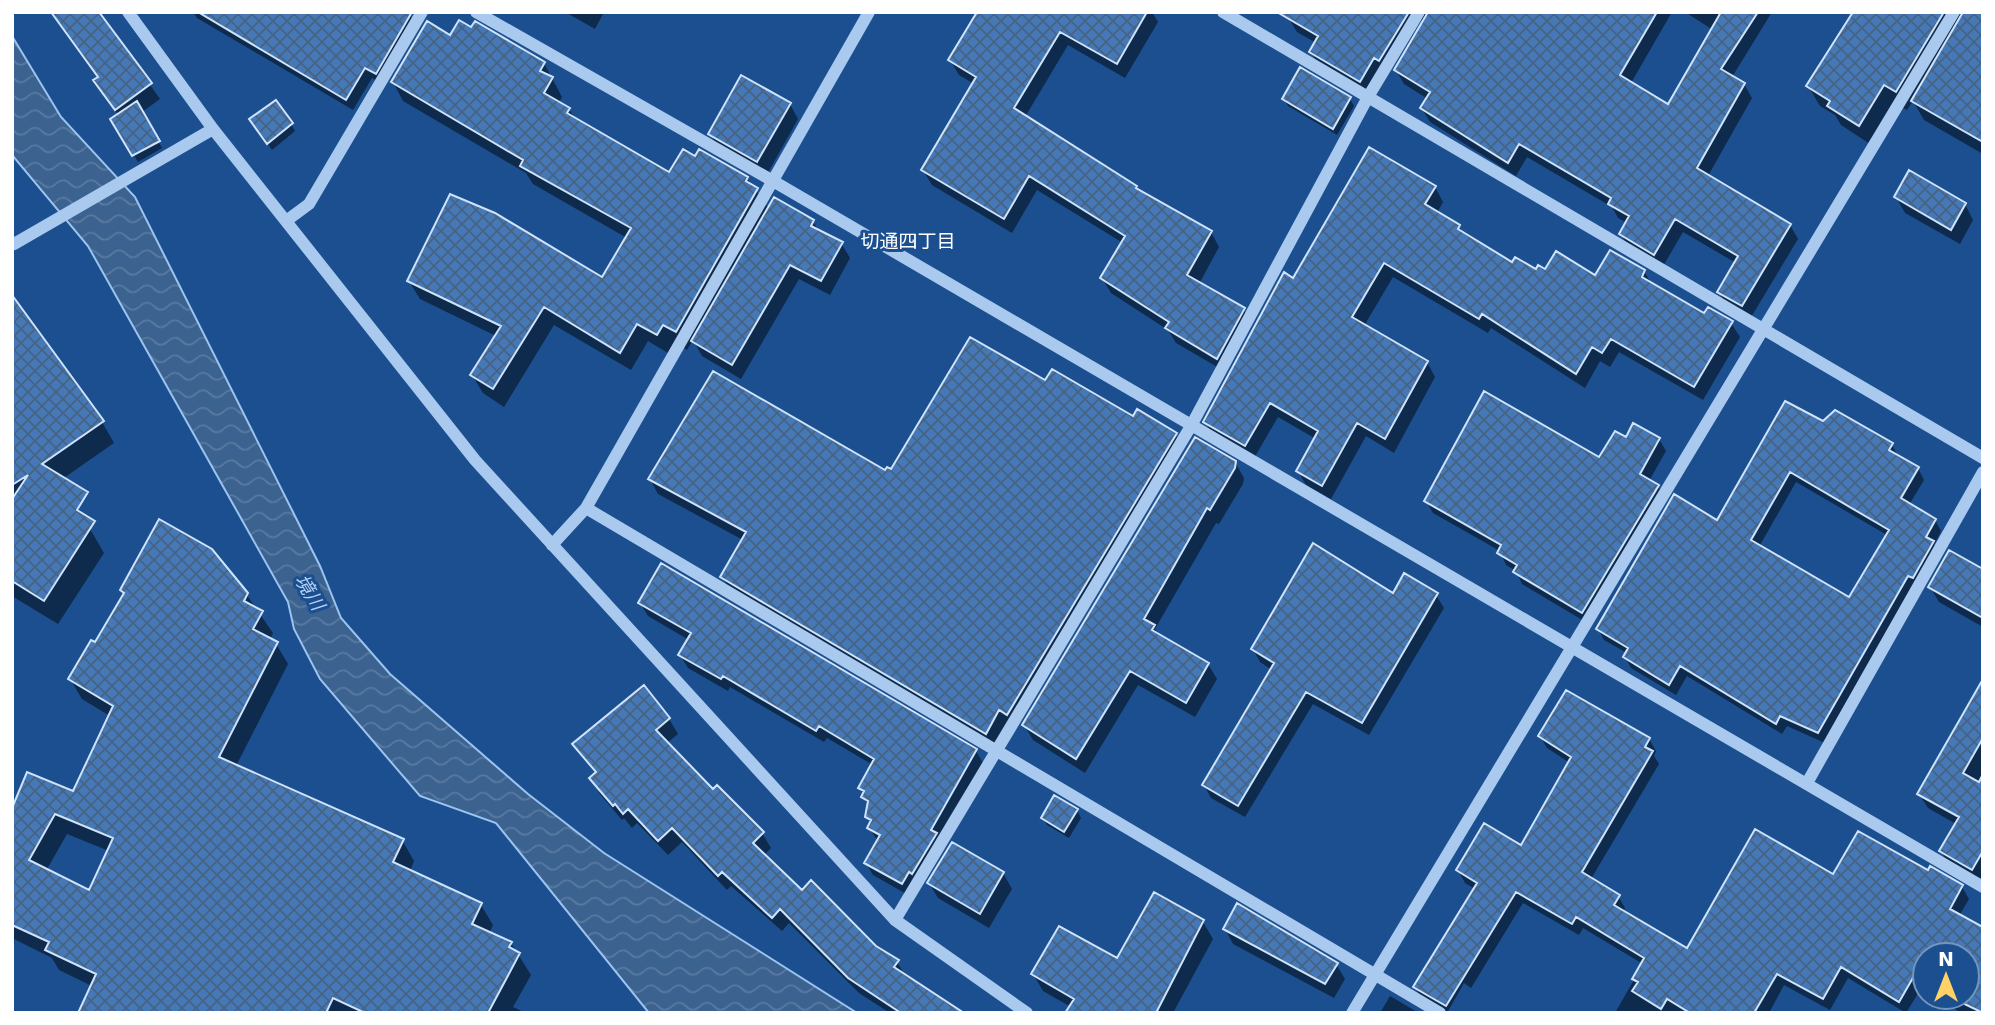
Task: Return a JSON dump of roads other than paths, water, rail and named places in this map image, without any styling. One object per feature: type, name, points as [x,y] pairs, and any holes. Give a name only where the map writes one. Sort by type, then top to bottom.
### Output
[{"type":"street","points":[[128,12],[213,129],[475,460],[895,920],[1027,1013]]},
{"type":"street","points":[[286,221],[309,204],[422,12]]},
{"type":"street","points":[[476,12],[1573,645],[1983,887]]},
{"type":"street","points":[[552,545],[586,508],[869,12]]},
{"type":"street","points":[[1223,12],[1983,458]]},
{"type":"street","points":[[895,920],[1191,426],[1368,97],[1419,12]]},
{"type":"street","points":[[1352,1013],[1954,12]]},
{"type":"street","points":[[12,242],[14,244],[57,220],[213,129]]},
{"type":"street","points":[[1807,783],[1983,472]]},
{"type":"street","points":[[586,508],[1440,1013]]},
{"type":"water","name":"境川","points":[[12,36],[61,117],[135,197],[320,566],[341,618],[390,674],[528,794],[604,853],[857,1013],[649,1013],[496,823],[420,796],[320,679],[294,629],[288,602],[88,246],[12,155]]},
{"type":"district","name":"切通四丁目","points":[[908,241]]}]
